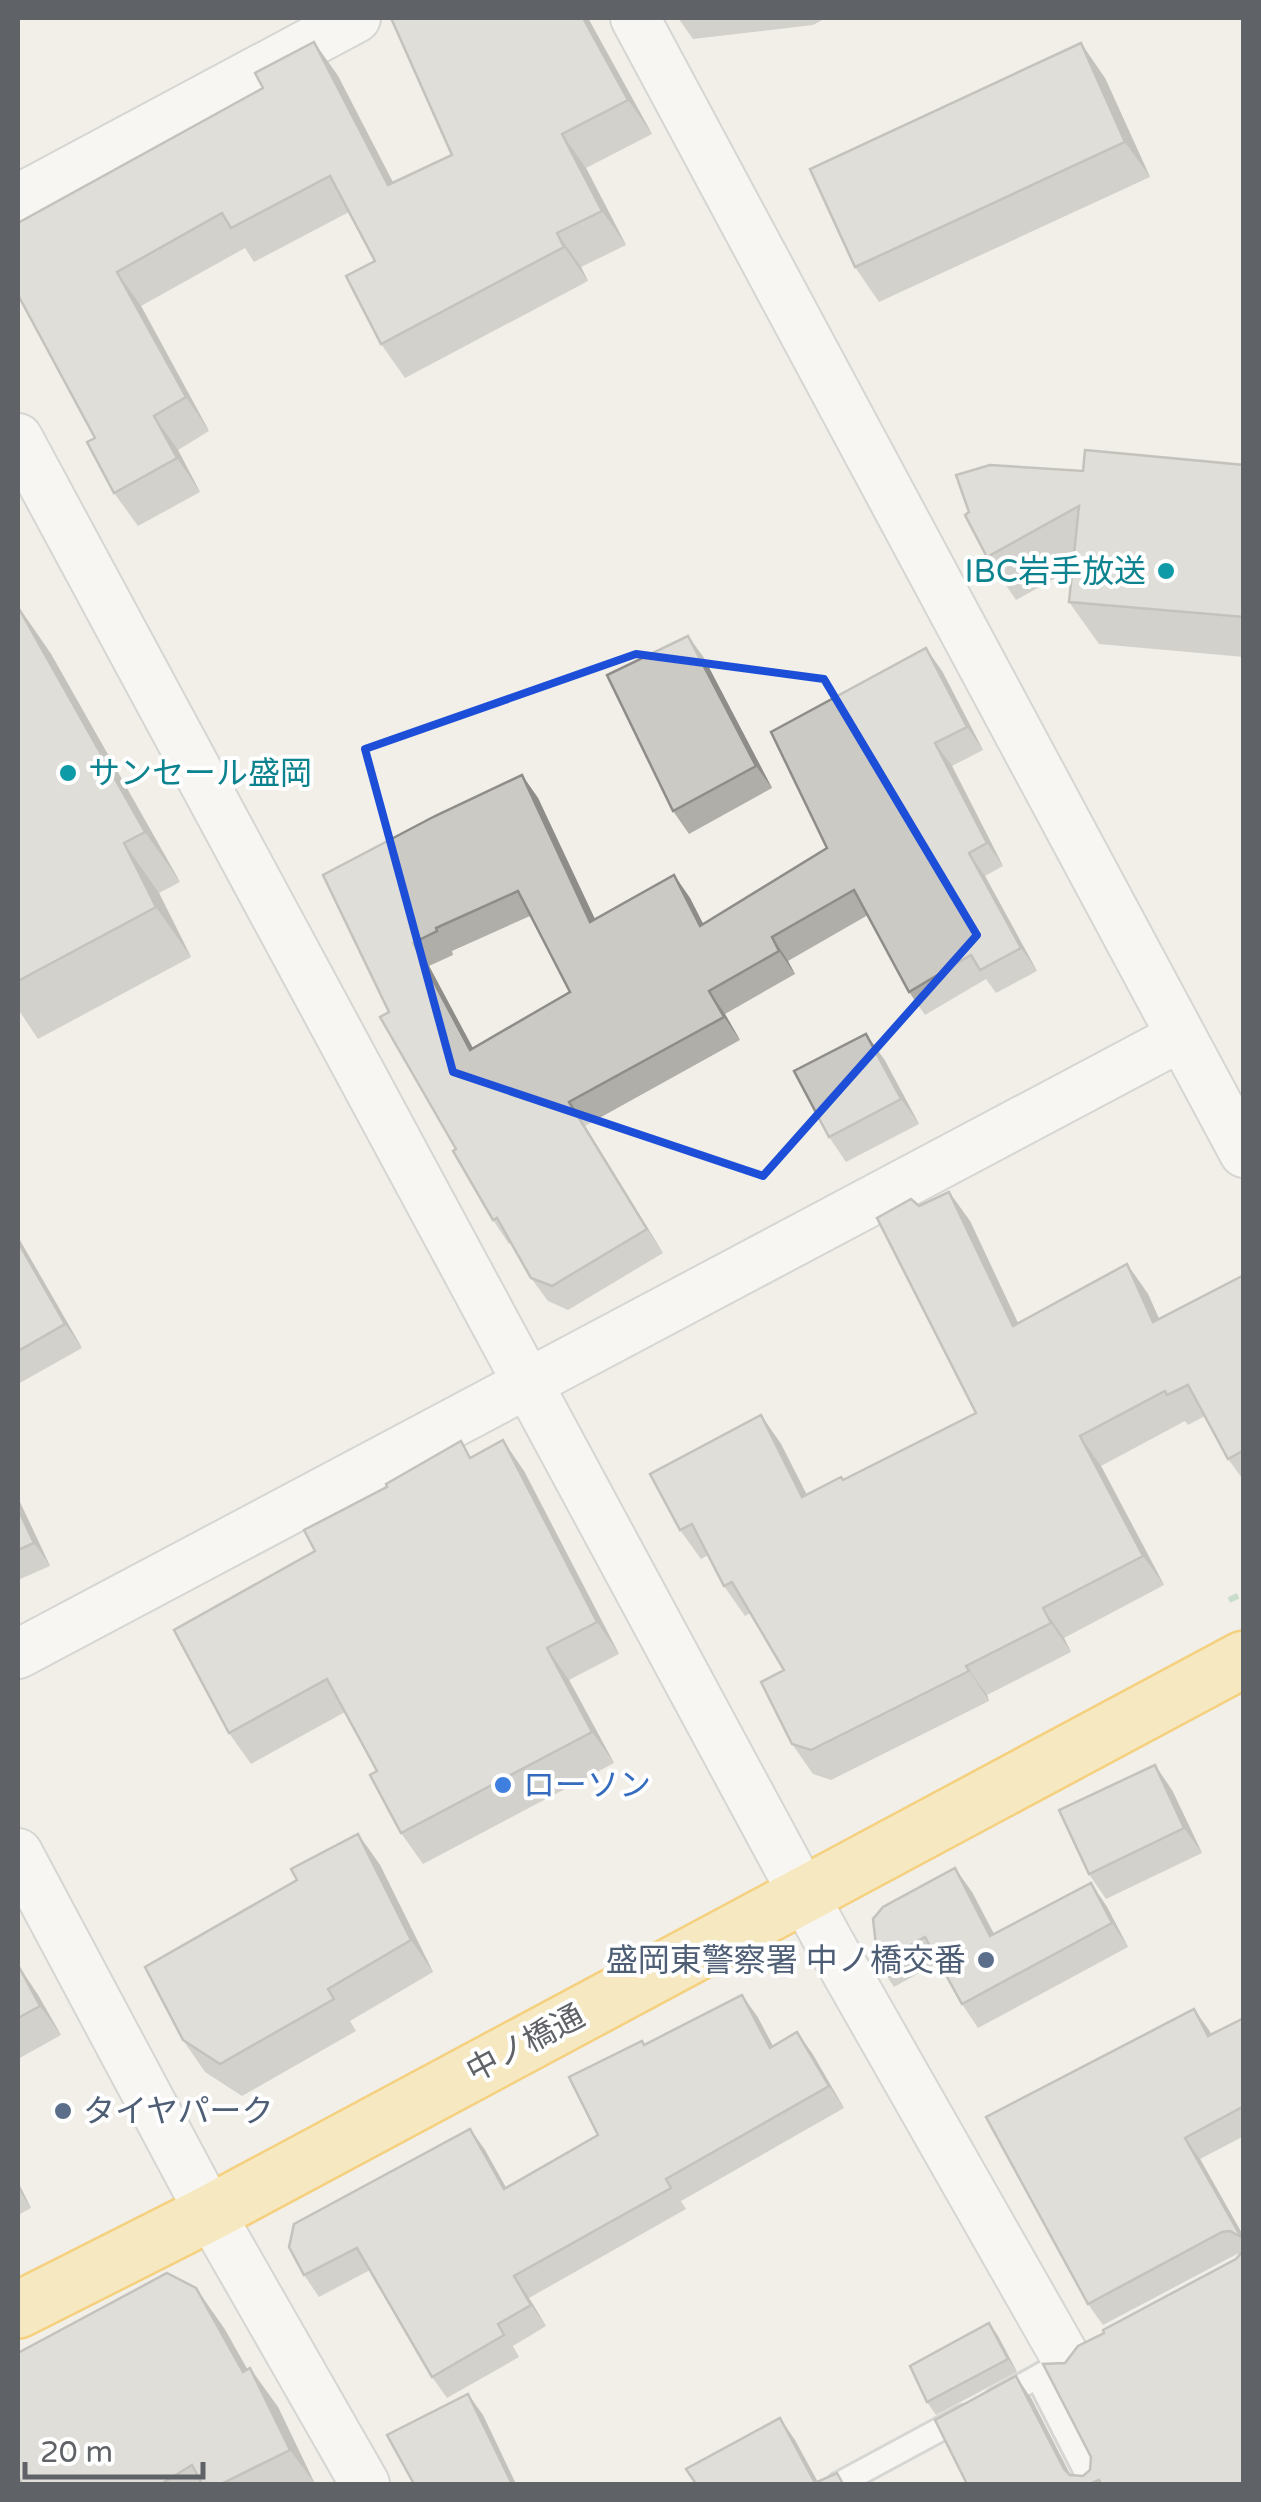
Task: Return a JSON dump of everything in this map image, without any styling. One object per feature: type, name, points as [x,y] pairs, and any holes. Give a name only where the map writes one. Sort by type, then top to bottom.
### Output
[{"type":"highway","name":"中ノ橋通","points":[[18,2310],[210,2213],[1244,1659]]},
{"type":"street","points":[[18,199],[356,18]]},
{"type":"street","points":[[636,18],[1244,1152]]},
{"type":"street","points":[[18,438],[804,1894],[1065,2362]]},
{"type":"street","points":[[18,1654],[1180,1038]]},
{"type":"street","points":[[18,1853],[210,2213],[364,2484]]},
{"type":"lane","points":[[838,2484],[1065,2362]]},
{"type":"lane","points":[[1065,2362],[1043,2388],[1092,2484]]},
{"type":"highlighted area","points":[[636,654],[824,679],[977,935],[763,1176],[453,1072],[365,749]]},
{"type":"building","points":[[391,18],[583,18],[628,100],[562,134],[602,211],[557,233],[564,247],[381,344],[346,276],[375,261],[330,176],[231,228],[222,213],[117,272],[186,397],[154,416],[177,458],[114,493],[87,442],[95,438],[18,295],[18,223],[263,88],[255,73],[314,42],[388,185],[452,155]]},
{"type":"building","points":[[1081,43],[1125,142],[855,267],[810,169]]},
{"type":"building","points":[[1085,450],[1244,465],[1244,617],[1069,602],[1079,506],[987,557],[965,515],[969,512],[956,475],[990,465],[1083,471]]},
{"type":"building","name":"サンセール盛岡","points":[[18,607],[145,832],[124,843],[156,907],[18,981]]},
{"type":"building","points":[[688,636],[756,766],[673,811],[607,675]]},
{"type":"building","points":[[926,648],[967,727],[935,743],[987,843],[969,853],[1021,948],[980,970],[971,955],[909,992],[854,890],[772,937],[779,951],[709,991],[724,1017],[569,1102],[647,1229],[552,1286],[531,1278],[453,1151],[456,1149],[380,1017],[389,1012],[323,875],[522,775],[590,922],[674,875],[700,926],[827,848],[771,732]],"holes":[[[518,891],[570,992],[470,1050],[413,943],[437,931],[436,928]]]},
{"type":"building","points":[[866,1034],[901,1099],[829,1137],[794,1071]]},
{"type":"building","points":[[949,1192],[1013,1326],[1127,1264],[1153,1322],[1244,1275],[1244,1450],[1228,1459],[1188,1385],[1167,1395],[1165,1391],[1080,1436],[1143,1556],[1043,1608],[1051,1623],[966,1666],[969,1671],[811,1750],[792,1744],[761,1682],[784,1670],[732,1582],[724,1586],[692,1524],[680,1530],[650,1474],[761,1415],[802,1497],[976,1413],[877,1218],[911,1199],[919,1206]]},
{"type":"building","points":[[18,1242],[65,1324],[18,1351]]},
{"type":"building","points":[[503,1440],[597,1622],[547,1648],[592,1732],[401,1833],[370,1775],[377,1771],[327,1679],[229,1733],[174,1630],[315,1551],[304,1530],[387,1487],[386,1484],[461,1441],[470,1458]]},
{"type":"building","points":[[18,1509],[34,1543],[18,1550]]},
{"type":"building","points":[[1155,1765],[1184,1828],[1089,1874],[1059,1810]]},
{"type":"building","points":[[358,1834],[411,1940],[328,1989],[334,1999],[220,2064],[183,2040],[145,1967],[297,1880],[291,1869]]},
{"type":"building","points":[[955,1868],[990,1936],[1091,1883],[1112,1923],[962,2004],[925,1937],[878,1963],[873,1919],[883,1907]]},
{"type":"building","points":[[18,1965],[40,2006],[18,2018]]},
{"type":"building","points":[[742,1995],[770,2048],[797,2032],[829,2086],[666,2179],[671,2188],[514,2276],[531,2305],[498,2324],[504,2335],[432,2377],[357,2248],[304,2275],[289,2247],[294,2224],[470,2129],[504,2189],[598,2135],[569,2077],[642,2041],[644,2045]]},
{"type":"building","points":[[1194,2009],[1208,2036],[1244,2018],[1244,2106],[1185,2138],[1241,2237],[1230,2231],[1222,2232],[1088,2304],[986,2117]]},
{"type":"building","points":[[1243,2240],[1244,2484],[1101,2484],[1099,2480],[1090,2484],[967,2484],[935,2420],[1016,2376],[1064,2469],[1070,2475],[1083,2476],[1090,2470],[1091,2457],[1043,2364],[1065,2363],[1078,2346],[1104,2333],[1103,2330],[1236,2259],[1242,2252]]},
{"type":"building","points":[[167,2273],[196,2288],[243,2372],[250,2368],[290,2450],[221,2484],[202,2484],[192,2465],[161,2484],[22,2484],[18,2476],[18,2353]]},
{"type":"building","points":[[989,2323],[1008,2359],[927,2402],[910,2366]]},
{"type":"building","points":[[468,2394],[512,2484],[414,2484],[387,2435]]},
{"type":"building","points":[[780,2418],[815,2483],[837,2473],[843,2484],[696,2484],[686,2469]]},
{"type":"place","name":"IBC岩手放送","points":[[1166,571]]},
{"type":"place","name":"サンセール盛岡","points":[[68,773]]},
{"type":"place","name":"ローソン","points":[[503,1785]]},
{"type":"place","name":"盛岡東警察署 中ノ橋交番","points":[[986,1960]]},
{"type":"place","name":"タイヤパーク","points":[[63,2111]]}]
